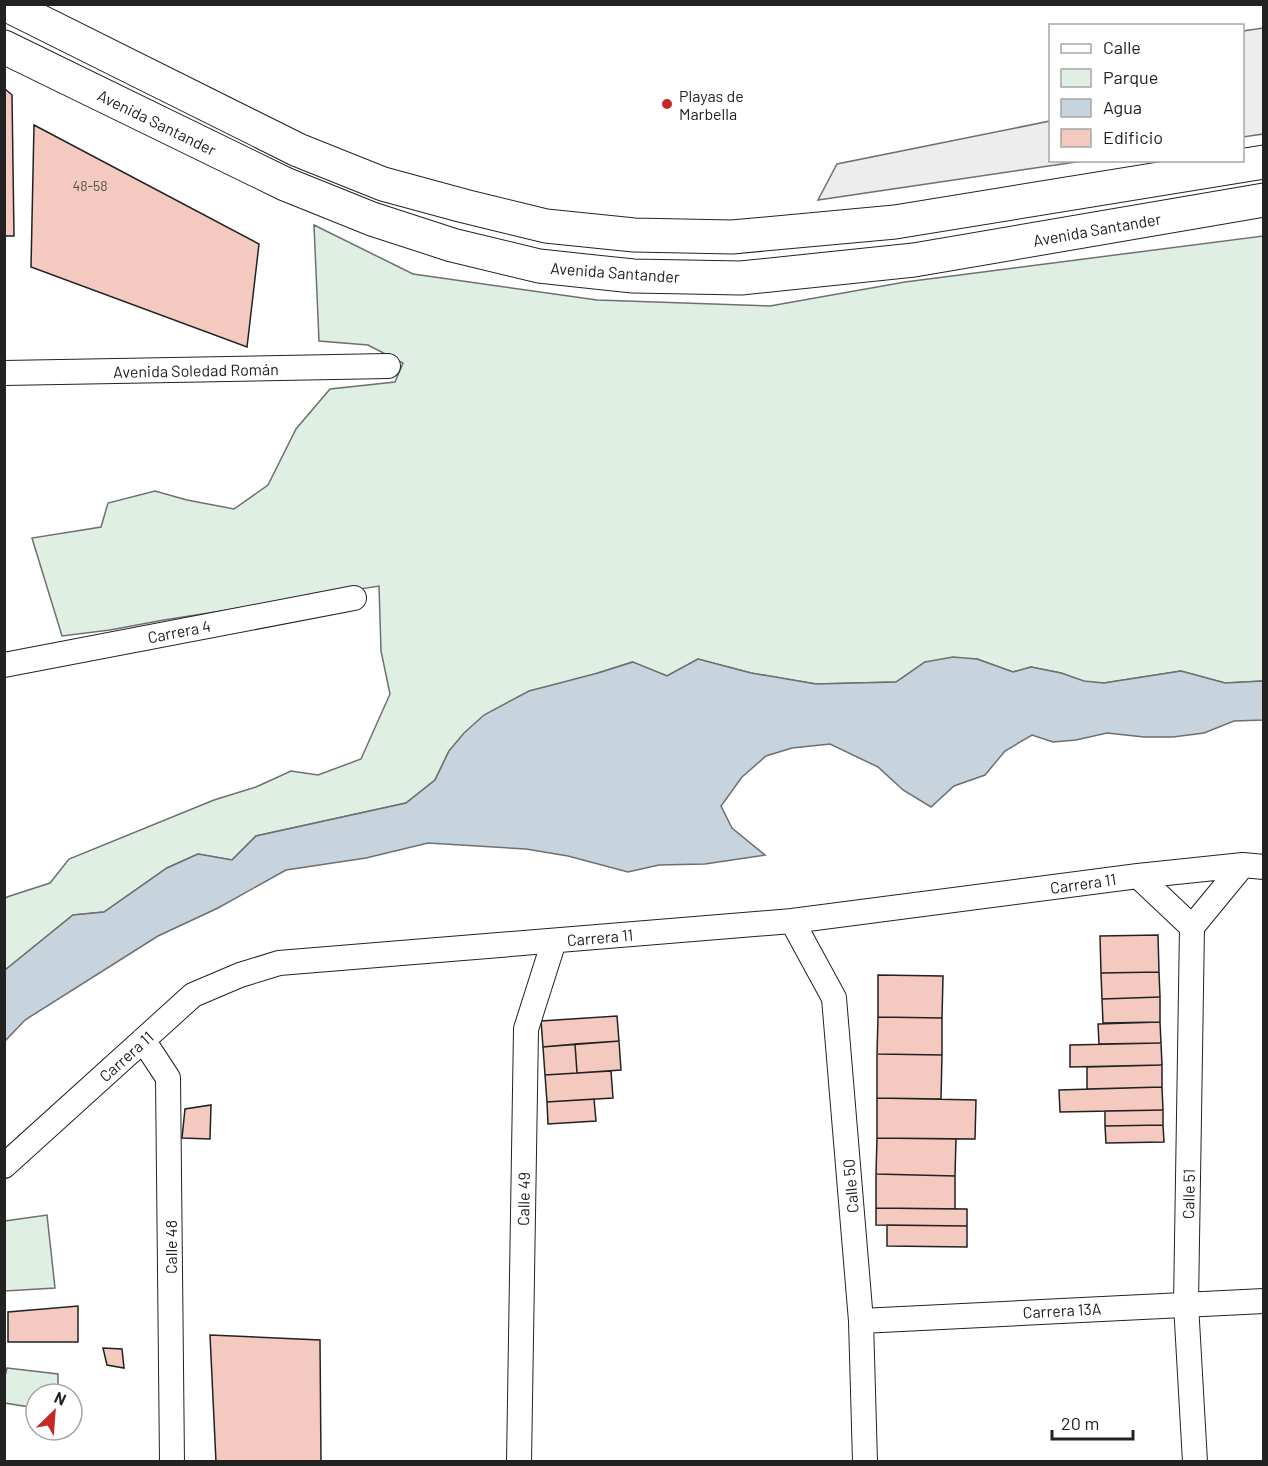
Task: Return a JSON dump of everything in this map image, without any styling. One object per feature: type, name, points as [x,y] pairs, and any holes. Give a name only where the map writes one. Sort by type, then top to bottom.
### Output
[{"type":"highway","points":[[5,4],[298,150],[383,184],[546,226],[634,235],[732,237],[895,222],[1263,162]]},
{"type":"highway","name":"Avenida Santander","points":[[4,47],[285,184],[372,219],[452,245],[539,266],[633,276],[741,278],[914,260],[1263,200]]},
{"type":"street","name":"Avenida Soledad Román","points":[[4,373],[388,366]]},
{"type":"street","name":"Carrera 4","points":[[4,665],[354,598]]},
{"type":"street","name":"Carrera 11","points":[[4,1166],[194,995],[240,975],[279,963],[792,921],[1138,876],[1253,866]]},
{"type":"street","points":[[1138,876],[1192,927],[1253,866]]},
{"type":"street","name":"Calle 50","points":[[792,921],[834,998],[861,1321],[865,1461]]},
{"type":"street","name":"Calle 51","points":[[1192,927],[1186,1304],[1196,1461]]},
{"type":"street","name":"Calle 49","points":[[519,1461],[526,1029],[554,941]]},
{"type":"street","name":"Calle 48","points":[[143,1040],[168,1078],[171,1461]]},
{"type":"street","name":"Carrera 13A","points":[[861,1321],[1263,1301]]},
{"type":"green space","points":[[314,225],[413,274],[597,300],[770,306],[905,282],[1263,236],[1263,681],[1225,683],[1181,671],[1104,683],[1084,682],[1061,673],[1031,667],[1013,672],[977,659],[925,662],[896,682],[816,684],[751,673],[698,659],[667,676],[632,662],[598,673],[449,751],[435,780],[406,803],[256,836],[232,860],[198,854],[167,868],[104,912],[73,915],[5,970],[4,900],[7,897],[50,883],[69,859],[214,800],[256,787],[291,771],[318,775],[361,759],[390,694],[381,651],[379,586],[62,636],[32,538],[101,527],[108,503],[155,491],[234,509],[268,485],[296,429],[330,389],[395,382],[403,363],[368,345],[319,341]]},
{"type":"green space","points":[[47,1215],[55,1288],[5,1291],[5,1221]]},
{"type":"green space","points":[[7,1368],[58,1374],[58,1382],[24,1382],[24,1406],[5,1403]]},
{"type":"shaded area","points":[[1263,28],[1263,134],[1244,137],[1244,31]]},
{"type":"shaded area","points":[[1049,121],[1049,162],[1076,162],[818,200],[837,164]]},
{"type":"water","points":[[953,657],[977,659],[1013,672],[1031,667],[1061,673],[1084,681],[1104,683],[1181,671],[1225,683],[1263,681],[1263,720],[1234,721],[1204,733],[1173,737],[1107,733],[1076,740],[1053,742],[1032,735],[1005,751],[985,775],[954,786],[931,807],[903,790],[878,767],[830,744],[792,748],[766,756],[742,777],[721,806],[732,828],[765,855],[705,864],[659,865],[628,872],[568,856],[526,849],[428,843],[366,858],[286,870],[218,908],[158,936],[25,1020],[5,1041],[5,970],[73,915],[104,912],[167,868],[198,854],[232,860],[256,836],[406,803],[435,780],[449,751],[464,733],[484,715],[529,691],[633,662],[667,676],[698,659],[751,673],[816,684],[896,682],[925,662]]},
{"type":"building","points":[[4,88],[12,95],[14,236],[4,236]]},
{"type":"building","points":[[34,125],[259,244],[247,347],[31,267]]},
{"type":"building","points":[[1158,935],[1159,972],[1101,973],[1100,936]]},
{"type":"building","points":[[1159,972],[1160,997],[1102,999],[1101,973]]},
{"type":"building","points":[[878,975],[943,976],[942,1018],[878,1017]]},
{"type":"building","points":[[1160,997],[1160,1022],[1103,1023],[1102,999]]},
{"type":"building","points":[[617,1016],[619,1041],[543,1047],[541,1021]]},
{"type":"building","points":[[878,1017],[942,1018],[942,1055],[877,1054]]},
{"type":"building","points":[[1160,1022],[1161,1043],[1099,1044],[1098,1024]]},
{"type":"building","points":[[619,1041],[621,1070],[577,1073],[575,1044]]},
{"type":"building","points":[[1161,1043],[1162,1065],[1070,1067],[1070,1045]]},
{"type":"building","points":[[575,1044],[577,1073],[545,1075],[543,1047]]},
{"type":"building","points":[[877,1054],[942,1055],[941,1099],[877,1098]]},
{"type":"building","points":[[1162,1065],[1162,1087],[1087,1089],[1087,1067]]},
{"type":"building","points":[[611,1071],[613,1098],[547,1102],[545,1075]]},
{"type":"building","points":[[1162,1087],[1163,1110],[1060,1112],[1059,1090]]},
{"type":"building","points":[[877,1098],[976,1100],[975,1139],[877,1138]]},
{"type":"building","points":[[594,1099],[596,1121],[548,1124],[547,1102]]},
{"type":"building","points":[[211,1105],[210,1139],[182,1138],[185,1109]]},
{"type":"building","points":[[1163,1110],[1163,1125],[1105,1126],[1105,1111]]},
{"type":"building","points":[[1163,1125],[1164,1142],[1106,1143],[1105,1126]]},
{"type":"building","points":[[877,1138],[956,1139],[955,1176],[876,1174]]},
{"type":"building","points":[[876,1174],[955,1176],[955,1209],[876,1208]]},
{"type":"building","points":[[876,1208],[967,1209],[967,1226],[876,1225]]},
{"type":"building","points":[[887,1225],[967,1226],[967,1247],[887,1246]]},
{"type":"building","points":[[78,1306],[78,1342],[8,1342],[8,1312]]},
{"type":"building","points":[[210,1335],[320,1340],[321,1462],[216,1462]]},
{"type":"building","points":[[103,1348],[122,1349],[124,1368],[107,1365]]},
{"type":"place","name":"Playas de Marbella","points":[[667,104]]}]
